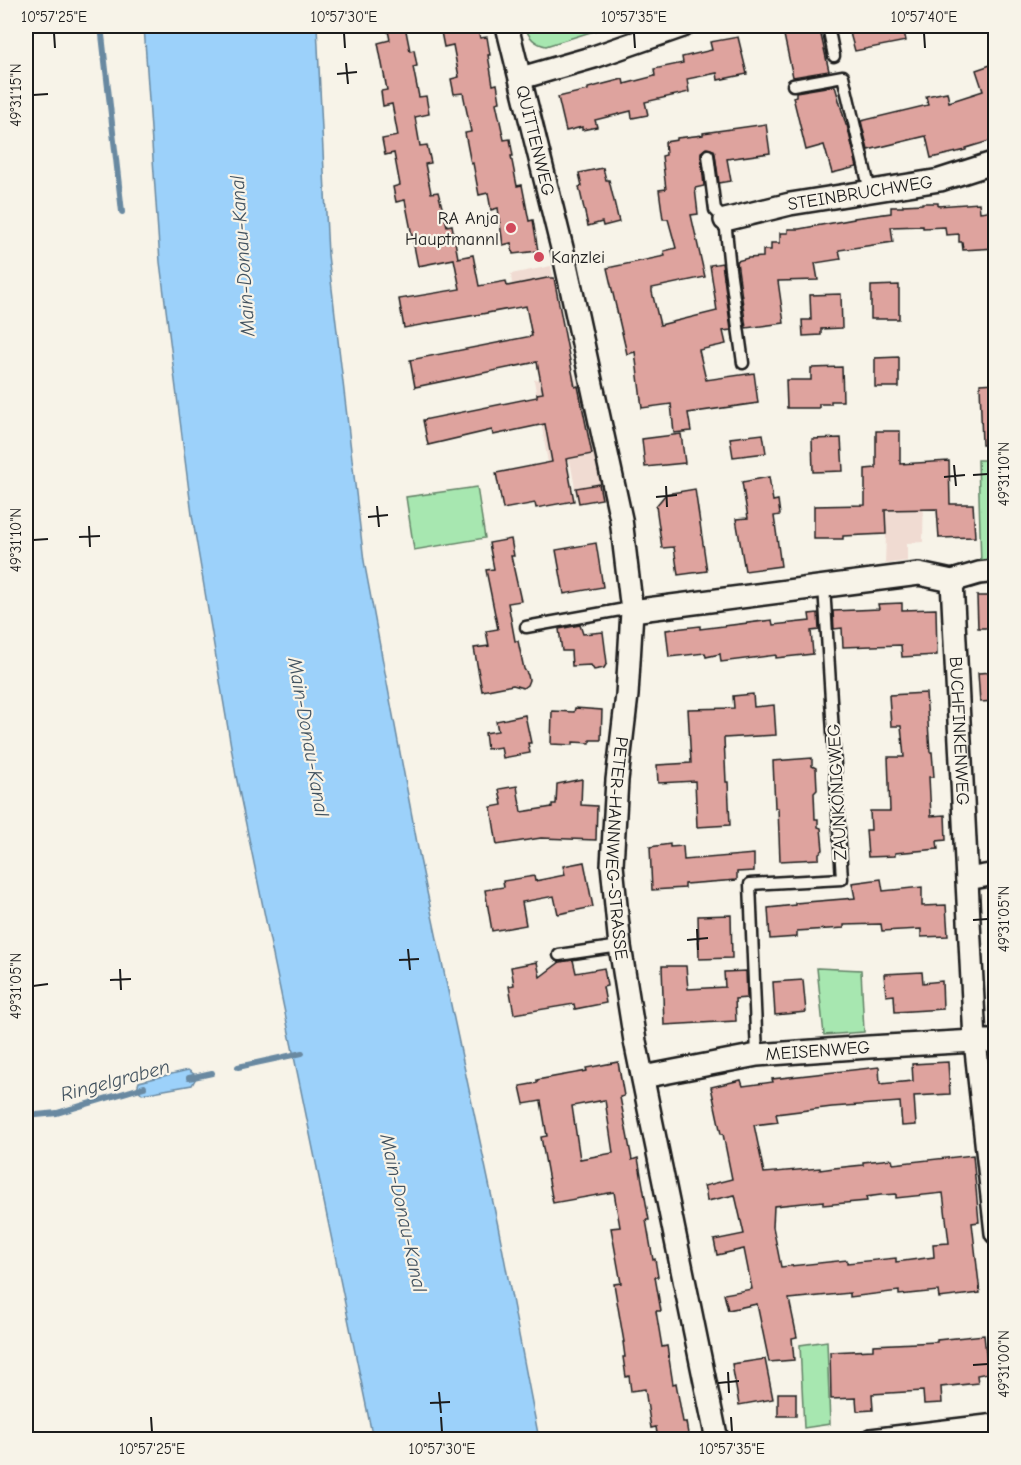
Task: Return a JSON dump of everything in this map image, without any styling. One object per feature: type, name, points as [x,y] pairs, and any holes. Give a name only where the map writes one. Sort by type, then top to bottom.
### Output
[{"type":"street","name":"QUITTENWEG","points":[[507,26],[564,256]]},
{"type":"street","points":[[521,78],[594,57],[683,26]]},
{"type":"street","name":"STEINBRUCHWEG","points":[[725,220],[790,204],[940,180],[996,162]]},
{"type":"street","name":"PETER-HANNWEG-STRASSE","points":[[564,256],[621,519],[631,610],[627,695],[617,780],[612,865],[620,946],[635,1041],[717,1440]]},
{"type":"street","points":[[631,610],[919,574],[952,581],[979,573],[996,571]]},
{"type":"street","name":"BUCHFINKENWEG","points":[[952,581],[967,879],[985,1041],[996,1233]]},
{"type":"street","points":[[967,879],[996,874]]},
{"type":"street","name":"MEISENWEG","points":[[643,1077],[757,1055],[985,1041]]},
{"type":"street","points":[[871,1440],[996,1425]]},
{"type":"lane","points":[[828,26],[834,56]]},
{"type":"lane","points":[[792,85],[843,76],[870,191]]},
{"type":"lane","points":[[708,155],[716,210],[725,220],[743,363]]},
{"type":"lane","name":"ZAUNKÖNIGWEG","points":[[757,1055],[750,884],[842,879],[824,586]]},
{"type":"lane","points":[[525,627],[631,610]]},
{"type":"lane","points":[[559,955],[620,946]]},
{"type":"shaded area","points":[[551,266],[570,362],[606,498],[578,504],[570,461],[548,463],[534,380],[540,379],[524,299],[512,285],[511,274]]},
{"type":"shaded area","points":[[924,484],[923,542],[907,543],[907,561],[885,564],[886,535],[870,534],[870,511]]},
{"type":"green space","points":[[525,26],[610,26],[546,46],[532,39]]},
{"type":"green space","points":[[978,460],[995,460],[996,564],[981,566]]},
{"type":"green space","points":[[477,487],[485,538],[414,550],[406,497]]},
{"type":"green space","points":[[817,968],[861,970],[864,1032],[824,1035]]},
{"type":"green space","points":[[827,1341],[830,1424],[804,1428],[800,1345]]},
{"type":"water","name":"Main-Donau-Kanal","points":[[144,26],[317,26],[328,255],[364,561],[420,859],[498,1226],[539,1439],[373,1439],[236,776],[192,515],[160,262]]},
{"type":"water","points":[[188,1070],[197,1076],[192,1085],[142,1094],[137,1088],[139,1082]]},
{"type":"building","points":[[387,26],[405,26],[410,51],[414,50],[417,66],[413,67],[419,97],[426,96],[429,114],[415,117],[420,146],[427,145],[431,163],[425,164],[431,193],[438,192],[447,226],[452,225],[458,258],[473,255],[479,286],[506,281],[507,286],[554,278],[575,387],[578,386],[592,454],[566,459],[574,501],[536,508],[535,503],[503,509],[496,473],[552,462],[545,424],[493,435],[492,430],[428,445],[423,420],[537,397],[537,394],[543,393],[537,362],[415,387],[410,360],[532,336],[526,306],[404,328],[399,299],[460,289],[454,259],[418,266],[405,200],[396,202],[393,187],[400,185],[394,153],[385,155],[382,139],[398,136],[392,104],[383,106],[381,91],[387,90],[378,43],[390,40]]},
{"type":"building","points":[[477,26],[480,38],[487,37],[493,85],[497,84],[500,102],[496,103],[504,140],[510,139],[517,186],[522,185],[529,221],[533,220],[538,251],[513,254],[511,243],[503,245],[498,208],[491,210],[488,193],[479,195],[465,133],[471,132],[463,93],[454,94],[451,79],[459,77],[453,45],[444,47],[441,32]]},
{"type":"building","points":[[782,26],[819,26],[829,71],[793,77]]},
{"type":"building","points":[[848,26],[903,26],[906,41],[855,51]]},
{"type":"building","points":[[738,37],[747,74],[718,80],[717,73],[687,79],[689,92],[645,102],[648,115],[632,118],[631,111],[595,120],[597,127],[582,130],[582,127],[566,131],[558,97],[623,79],[624,84],[655,76],[654,69],[683,63],[682,57],[712,50],[710,42]]},
{"type":"building","points":[[996,63],[996,139],[966,148],[966,150],[931,158],[926,136],[868,150],[861,121],[928,105],[926,96],[947,92],[949,102],[983,91],[976,70]]},
{"type":"building","points":[[835,86],[857,167],[832,173],[824,145],[806,150],[793,97],[796,96],[796,92]]},
{"type":"building","points":[[766,124],[770,153],[727,159],[731,181],[719,183],[714,150],[706,148],[701,152],[704,186],[695,188],[698,214],[691,215],[705,277],[652,288],[660,325],[717,311],[710,265],[722,263],[731,330],[723,331],[726,344],[699,350],[706,380],[754,373],[758,403],[688,413],[691,431],[674,433],[671,404],[642,408],[635,352],[627,354],[607,268],[665,256],[664,251],[676,248],[668,219],[663,219],[659,190],[666,189],[662,156],[666,155],[665,142],[703,135],[703,133]]},
{"type":"building","points":[[603,168],[606,180],[609,180],[619,222],[603,226],[602,222],[588,226],[579,187],[582,186],[579,173]]},
{"type":"building","points":[[938,203],[938,206],[979,203],[980,212],[996,210],[996,248],[963,250],[962,242],[959,242],[959,234],[946,235],[945,227],[891,227],[893,242],[839,250],[841,259],[815,263],[818,280],[778,281],[784,323],[746,328],[737,261],[763,257],[763,250],[771,250],[771,243],[780,243],[780,233],[788,233],[788,229],[891,213],[891,207]]},
{"type":"building","points":[[899,285],[899,319],[871,319],[871,286]]},
{"type":"building","points":[[841,294],[842,328],[821,329],[821,335],[803,336],[802,320],[811,320],[810,295]]},
{"type":"building","points":[[899,357],[899,387],[875,387],[875,358]]},
{"type":"building","points":[[842,367],[843,401],[819,404],[819,408],[787,408],[786,380],[811,380],[811,368]]},
{"type":"building","points":[[996,383],[996,445],[982,445],[980,384]]},
{"type":"building","points":[[876,431],[900,431],[900,464],[949,461],[950,504],[973,504],[975,537],[939,538],[937,509],[885,510],[886,534],[843,536],[843,539],[814,539],[814,506],[865,505],[865,469],[876,468]]},
{"type":"building","points":[[681,434],[685,463],[645,467],[642,439]]},
{"type":"building","points":[[763,434],[766,453],[733,457],[730,438]]},
{"type":"building","points":[[841,438],[843,471],[813,472],[812,439]]},
{"type":"building","points":[[769,477],[773,501],[778,500],[780,515],[774,516],[781,566],[745,571],[736,519],[748,518],[742,482]]},
{"type":"building","points":[[599,484],[602,499],[579,503],[576,488]]},
{"type":"building","points":[[695,489],[707,571],[678,575],[674,547],[662,548],[656,506],[666,494]]},
{"type":"building","points":[[511,539],[514,556],[511,556],[521,601],[508,603],[515,641],[518,641],[524,669],[529,680],[523,688],[513,685],[482,691],[474,648],[489,646],[486,631],[498,629],[486,570],[494,569],[489,543]]},
{"type":"building","points":[[596,543],[603,587],[564,594],[556,550]]},
{"type":"building","points":[[977,596],[996,596],[996,628],[978,628]]},
{"type":"building","points":[[902,603],[902,610],[936,609],[937,655],[902,657],[901,645],[843,647],[842,628],[834,629],[833,611],[879,609],[878,604]]},
{"type":"building","points":[[818,613],[819,630],[811,631],[813,654],[776,658],[776,655],[721,662],[720,654],[706,657],[705,653],[669,657],[666,630],[700,626],[700,629],[772,620],[773,625],[810,621],[809,614]]},
{"type":"building","points":[[580,625],[583,634],[603,632],[607,663],[604,668],[594,670],[591,665],[572,666],[571,651],[562,651],[559,629]]},
{"type":"building","points":[[996,672],[996,701],[980,702],[978,673]]},
{"type":"building","points":[[926,693],[934,777],[929,777],[931,816],[945,815],[946,840],[937,841],[938,849],[895,853],[895,856],[868,857],[866,830],[871,830],[870,811],[890,811],[888,757],[904,757],[901,726],[891,726],[889,695]]},
{"type":"building","points":[[753,694],[754,707],[774,705],[776,735],[724,738],[730,825],[697,827],[695,781],[658,783],[657,765],[691,763],[688,709],[734,708],[733,696]]},
{"type":"building","points":[[575,708],[602,710],[601,740],[590,740],[590,743],[573,742],[573,745],[551,744],[552,711],[574,712]]},
{"type":"building","points":[[525,715],[531,743],[528,743],[530,753],[503,758],[501,747],[487,749],[485,733],[498,731],[496,721]]},
{"type":"building","points":[[812,758],[812,766],[816,768],[815,819],[818,819],[818,827],[821,828],[823,850],[819,853],[819,859],[780,861],[773,761]]},
{"type":"building","points":[[582,779],[581,805],[597,806],[596,840],[541,838],[497,845],[491,807],[502,805],[499,789],[517,786],[521,812],[552,807],[552,804],[556,804],[557,784]]},
{"type":"building","points":[[670,844],[670,847],[683,846],[684,860],[754,854],[754,871],[737,872],[737,880],[685,884],[685,888],[652,890],[650,847]]},
{"type":"building","points":[[584,862],[593,907],[558,914],[554,896],[522,902],[526,925],[492,931],[485,890],[504,887],[503,881],[534,876],[535,881],[565,875],[563,866]]},
{"type":"building","points":[[881,879],[883,891],[922,887],[922,906],[946,905],[948,936],[921,937],[921,929],[882,931],[881,924],[844,925],[844,928],[797,931],[797,937],[770,939],[768,908],[795,905],[795,903],[855,898],[852,883]]},
{"type":"building","points":[[731,915],[732,958],[699,959],[698,916]]},
{"type":"building","points":[[573,960],[576,973],[604,968],[607,986],[603,987],[606,1003],[575,1009],[574,1004],[514,1014],[509,986],[514,985],[511,967],[537,962],[540,977],[560,962]]},
{"type":"building","points":[[662,966],[686,966],[688,989],[725,987],[724,972],[746,971],[747,998],[735,999],[736,1021],[664,1025]]},
{"type":"building","points":[[922,972],[923,983],[942,981],[943,1009],[895,1012],[894,995],[886,996],[884,974]]},
{"type":"building","points":[[803,980],[806,1012],[775,1015],[773,982]]},
{"type":"building","points":[[618,1062],[624,1096],[620,1097],[632,1160],[638,1158],[649,1220],[646,1220],[658,1277],[655,1277],[661,1311],[656,1311],[662,1347],[667,1346],[673,1384],[676,1383],[683,1422],[686,1422],[689,1440],[658,1440],[656,1427],[651,1428],[645,1389],[631,1391],[629,1376],[626,1377],[623,1357],[625,1357],[624,1342],[614,1284],[621,1283],[611,1228],[620,1227],[614,1192],[553,1203],[541,1137],[547,1136],[541,1101],[524,1104],[520,1086],[537,1083],[537,1080],[587,1071],[586,1068]],"holes":[[[605,1100],[613,1153],[580,1159],[572,1106]]]},
{"type":"building","points":[[948,1062],[950,1094],[914,1096],[916,1125],[902,1126],[900,1102],[776,1114],[778,1122],[754,1125],[764,1173],[820,1168],[820,1170],[892,1159],[893,1164],[973,1155],[979,1222],[972,1223],[980,1293],[939,1298],[938,1291],[899,1295],[899,1291],[850,1297],[850,1293],[789,1299],[797,1337],[792,1338],[794,1360],[769,1362],[757,1304],[728,1310],[724,1294],[752,1289],[744,1249],[717,1255],[714,1240],[744,1234],[735,1195],[707,1201],[704,1186],[732,1179],[711,1087],[741,1080],[743,1086],[773,1082],[772,1079],[879,1067],[880,1084],[913,1081],[912,1064]],"holes":[[[943,1193],[949,1243],[933,1244],[934,1257],[896,1262],[896,1258],[847,1263],[847,1260],[781,1267],[773,1227],[774,1206],[823,1201],[823,1205],[867,1201],[866,1197],[881,1195],[896,1194],[896,1198]]]},
{"type":"building","points":[[984,1335],[988,1373],[977,1375],[978,1383],[941,1387],[942,1403],[924,1404],[923,1391],[872,1394],[873,1410],[857,1411],[856,1398],[831,1399],[830,1352],[873,1350],[873,1345],[937,1342],[937,1340]]},
{"type":"building","points":[[765,1359],[773,1399],[739,1405],[732,1364]]},
{"type":"building","points":[[778,1393],[796,1393],[796,1416],[778,1416]]},
{"type":"waterway","points":[[101,26],[122,212]]},
{"type":"waterway","name":"Ringelgraben","points":[[238,1067],[302,1053]]},
{"type":"waterway","name":"Ringelgraben","points":[[189,1078],[212,1073]]},
{"type":"waterway","name":"Ringelgraben","points":[[26,1116],[57,1113],[144,1087]]},
{"type":"place","name":"RA Anja Hauptmannl","points":[[511,228]]},
{"type":"place","name":"Kanzlei","points":[[539,257]]}]
